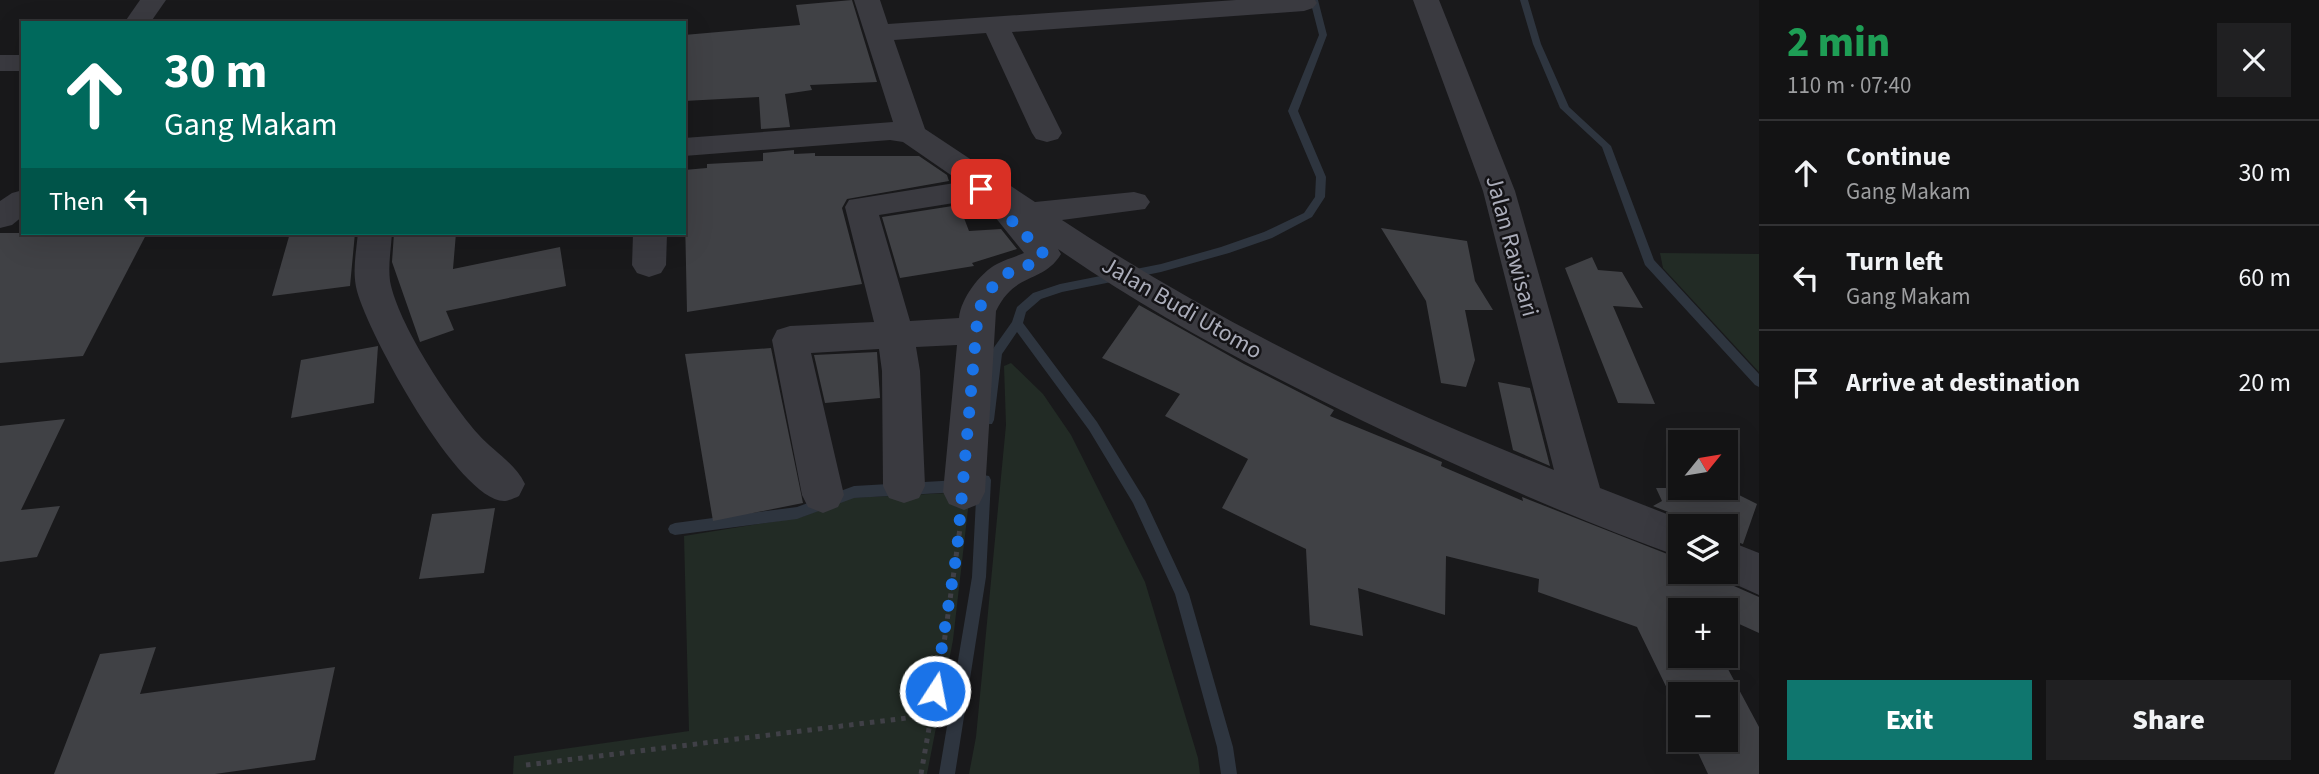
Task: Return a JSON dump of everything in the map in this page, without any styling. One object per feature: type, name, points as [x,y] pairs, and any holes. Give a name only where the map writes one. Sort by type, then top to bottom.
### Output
[{"type":"street","points":[[138,21],[153,0]]},
{"type":"street","points":[[686,147],[890,131],[912,134],[867,0]]},
{"type":"street","points":[[879,33],[995,25],[1136,7],[1304,4],[1302,0]]},
{"type":"street","name":"Jalan Rawisari","points":[[1426,0],[1499,191],[1540,351],[1582,498]]},
{"type":"street","points":[[995,25],[1047,133]]},
{"type":"street","points":[[0,63],[21,63]]},
{"type":"street","name":"Jalan Budi Utomo","points":[[912,134],[985,187],[1030,213],[1083,250],[1159,297],[1268,358],[1478,457],[1668,533]]},
{"type":"street","points":[[904,486],[901,371],[895,334],[861,207],[985,187],[1044,254],[1041,259],[1008,273],[989,289],[978,311],[964,487]]},
{"type":"street","points":[[0,217],[21,201]]},
{"type":"street","points":[[1030,213],[1134,202]]},
{"type":"street","points":[[375,235],[372,280],[379,302],[424,393],[448,430],[482,467],[504,484]]},
{"type":"street","points":[[823,495],[790,340],[975,331]]},
{"type":"street","points":[[1738,565],[1759,575]]},
{"type":"path","points":[[921,774],[944,643],[964,487]]},
{"type":"path","points":[[526,765],[931,715]]},
{"type":"shaded area","points":[[1660,253],[1759,254],[1759,372],[1663,268]]},
{"type":"shaded area","points":[[1011,363],[1043,394],[1071,435],[1145,582],[1198,758],[1200,774],[969,774],[976,737],[1006,425],[1004,366]]},
{"type":"shaded area","points":[[970,492],[953,640],[927,774],[513,774],[514,756],[689,731],[684,536],[802,517],[849,498]]},
{"type":"building","points":[[852,0],[877,82],[810,85],[812,90],[785,94],[790,127],[761,129],[759,97],[686,101],[686,35],[800,25],[796,5]]},
{"type":"building","points":[[794,150],[794,154],[815,153],[815,156],[919,156],[947,175],[949,181],[847,199],[842,208],[862,284],[687,312],[686,170],[707,168],[707,164],[763,161],[763,153]]},
{"type":"building","points":[[959,205],[969,231],[1001,229],[1017,249],[972,263],[974,266],[900,278],[882,217]]},
{"type":"building","points":[[1381,228],[1467,241],[1475,281],[1493,310],[1465,310],[1475,360],[1466,387],[1441,383],[1426,301]]},
{"type":"building","points":[[0,233],[146,235],[83,356],[0,363]]},
{"type":"building","points":[[289,235],[355,235],[350,286],[272,296]]},
{"type":"building","points":[[394,235],[456,235],[453,269],[560,247],[566,286],[446,311],[454,330],[420,342],[392,262]]},
{"type":"building","points":[[1592,257],[1598,270],[1622,272],[1643,308],[1613,306],[1655,404],[1618,403],[1565,268]]},
{"type":"building","points":[[1139,305],[1244,364],[1334,410],[1330,416],[1442,462],[1441,466],[1523,501],[1522,497],[1668,554],[1668,584],[1729,584],[1759,597],[1759,633],[1738,623],[1738,598],[1668,598],[1668,668],[1727,668],[1735,682],[1668,682],[1668,690],[1637,627],[1538,592],[1539,579],[1446,556],[1445,615],[1358,588],[1363,636],[1310,625],[1306,549],[1222,508],[1248,459],[1165,416],[1180,394],[1102,358]]},
{"type":"building","points":[[378,346],[374,403],[291,418],[301,360]]},
{"type":"building","points":[[771,348],[803,503],[713,521],[685,354]]},
{"type":"building","points":[[877,352],[880,398],[825,403],[814,355]]},
{"type":"building","points":[[1498,382],[1530,388],[1550,466],[1513,450]]},
{"type":"building","points":[[65,419],[21,510],[60,506],[37,557],[0,562],[0,426]]},
{"type":"building","points":[[1656,488],[1668,488],[1668,500],[1738,500],[1738,494],[1757,504],[1743,544],[1738,542],[1738,514],[1673,514],[1653,506],[1662,501]]},
{"type":"building","points":[[495,508],[484,573],[419,579],[432,514]]},
{"type":"building","points":[[156,647],[140,694],[335,667],[315,760],[215,774],[54,774],[100,654]]},
{"type":"building","points":[[1738,688],[1759,727],[1759,774],[1708,774],[1698,752],[1738,752]]},
{"type":"waterway","points":[[1017,323],[1021,310],[1037,296],[1060,288],[1161,268],[1225,250],[1268,235],[1308,215],[1320,197],[1321,177],[1293,111],[1323,35],[1314,0]]},
{"type":"waterway","points":[[1524,0],[1537,44],[1565,108],[1606,146],[1649,262],[1759,382]]},
{"type":"waterway","points":[[988,420],[996,353],[1017,323]]},
{"type":"waterway","points":[[1017,323],[1093,426],[1138,500],[1182,594],[1225,747],[1229,774]]},
{"type":"waterway","points":[[947,774],[979,577],[984,480]]},
{"type":"waterway","points":[[675,529],[797,513],[854,492],[959,486]]},
{"type":"route","points":[[935,691],[965,482],[978,311],[989,289],[1008,273],[1041,259],[1044,254],[1014,220],[981,189]]}]
